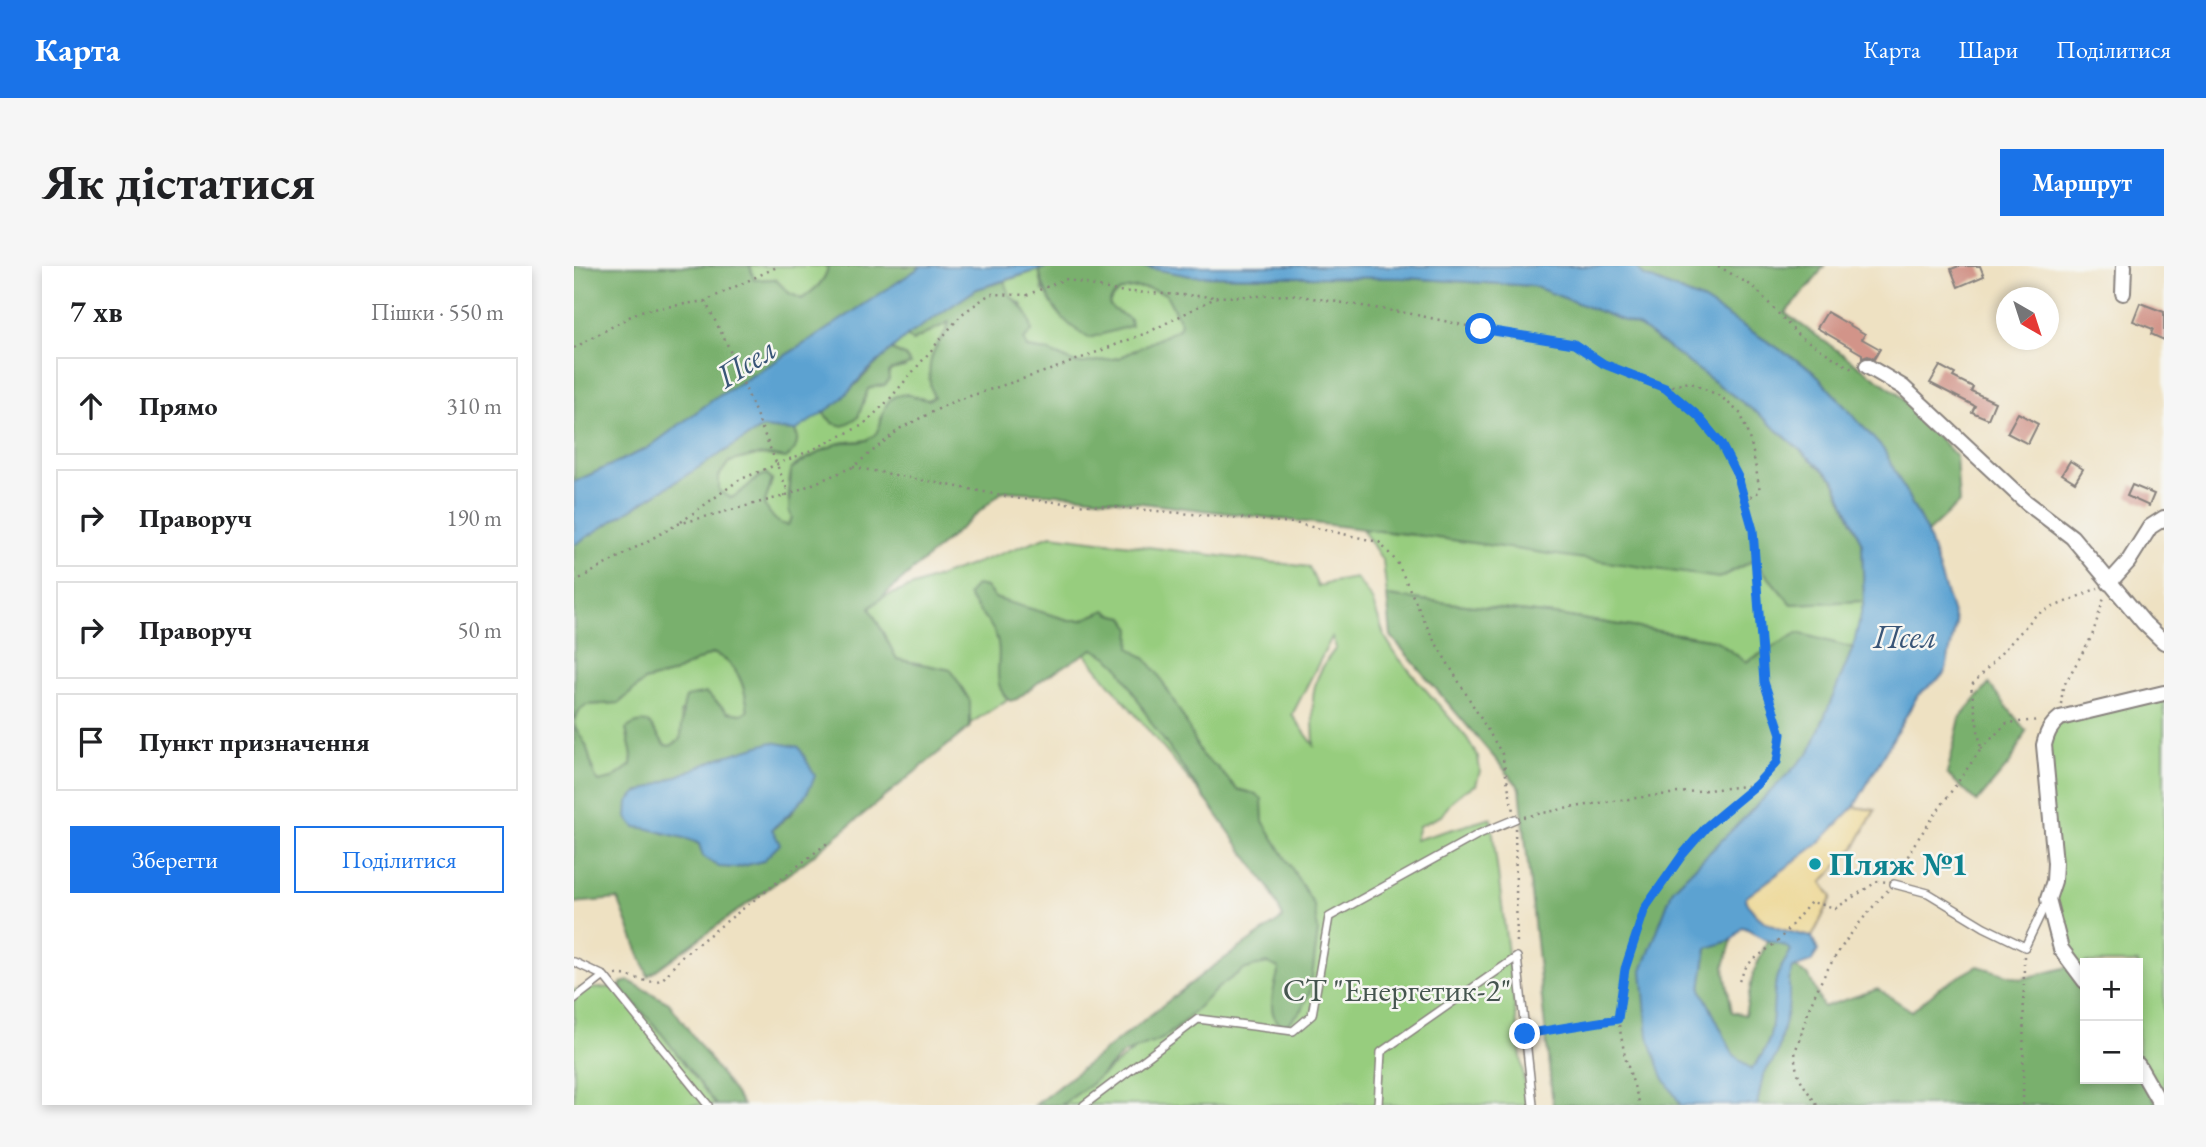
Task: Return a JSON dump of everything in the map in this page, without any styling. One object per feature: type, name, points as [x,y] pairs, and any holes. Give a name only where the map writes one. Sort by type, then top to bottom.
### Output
[{"type":"street","points":[[2123,293],[2124,266]]},
{"type":"street","points":[[1867,366],[1903,387],[2026,502],[2072,537],[2109,583],[2164,642]]},
{"type":"street","points":[[2109,583],[2128,562],[2150,527],[2164,519]]},
{"type":"street","points":[[2080,974],[2061,949],[2048,899],[2054,881],[2055,863],[2044,746],[2052,725],[2060,718],[2164,693]]},
{"type":"street","points":[[2143,1074],[2161,1105]]},
{"type":"lane","points":[[1084,1105],[1198,1019],[1293,1031],[1312,1015],[1329,917],[1479,834],[1515,819]]},
{"type":"lane","points":[[1894,884],[1928,892],[1984,927],[2025,947],[2048,899]]},
{"type":"lane","points":[[1378,1105],[1381,1052],[1517,957],[1533,1105]]},
{"type":"lane","points":[[574,962],[604,976],[708,1105]]},
{"type":"lane","points":[[574,999],[604,976]]},
{"type":"path","points":[[574,348],[640,311],[705,302],[779,266]]},
{"type":"path","points":[[841,266],[849,266]]},
{"type":"path","points":[[1718,266],[1754,287],[1798,335],[1850,368],[1867,366]]},
{"type":"path","points":[[574,582],[678,524],[739,480],[863,425],[888,401],[962,314],[990,294],[1027,295],[1065,279],[1116,290],[1217,297],[1294,295],[1412,314],[1481,329],[1574,344],[1604,364],[1665,388],[1698,416],[1721,444],[1738,477],[1753,530],[1764,682],[1781,734],[1777,762],[1756,785],[1708,825],[1683,854],[1645,908],[1625,969],[1618,1019],[1625,1057],[1640,1105]]},
{"type":"path","points":[[678,524],[784,496],[853,467],[901,429],[952,402],[1053,369],[1149,332],[1217,297]]},
{"type":"path","points":[[705,302],[727,344],[787,489],[784,496]]},
{"type":"path","points":[[1665,388],[1689,382],[1720,396],[1741,414],[1752,447],[1760,491],[1744,501]]},
{"type":"path","points":[[853,467],[1021,499],[1294,523],[1379,542],[1397,562],[1431,635],[1502,754],[1515,819],[1517,957]]},
{"type":"path","points":[[1817,1105],[1800,1080],[1795,1056],[1804,1022],[1831,962],[1855,926],[1894,884],[1914,844],[1981,749],[2007,723],[2060,718],[2063,687],[2092,636],[2109,583]]},
{"type":"path","points":[[1981,749],[1971,686],[2037,614],[2109,583]]},
{"type":"path","points":[[1515,819],[1563,808],[1648,796],[1756,785]]},
{"type":"path","points":[[604,976],[622,974],[650,982],[663,979],[682,956],[830,841]]},
{"type":"path","points":[[1739,981],[1746,965],[1778,941],[1811,902],[1836,908],[1878,881],[1894,884]]},
{"type":"path","points":[[2023,1105],[2025,947]]},
{"type":"path","points":[[1525,1034],[1618,1019]]},
{"type":"green space","points":[[574,266],[750,266],[754,280],[775,279],[789,293],[802,299],[822,281],[828,266],[922,266],[812,339],[714,399],[648,448],[574,482]]},
{"type":"green space","points":[[750,266],[828,266],[822,281],[802,299],[789,293],[775,279],[754,280]]},
{"type":"green space","points":[[1050,266],[1139,266],[1191,276],[1404,278],[1533,286],[1640,327],[1761,416],[1833,479],[1862,544],[1864,601],[1791,604],[1754,560],[1719,578],[1423,536],[1073,495],[1003,491],[870,608],[897,659],[951,670],[970,701],[970,727],[806,861],[648,976],[618,899],[574,903],[574,725],[586,745],[595,777],[599,782],[612,779],[631,765],[632,755],[626,729],[631,725],[649,723],[665,745],[670,746],[680,740],[686,697],[706,693],[728,712],[741,714],[748,711],[747,701],[739,676],[729,663],[713,653],[671,674],[644,681],[619,703],[586,705],[574,721],[574,545],[762,428],[795,431],[795,449],[786,458],[752,456],[729,462],[719,476],[719,491],[731,498],[757,478],[767,474],[772,480],[764,505],[777,521],[788,525],[792,518],[789,511],[791,469],[835,445],[864,441],[872,437],[879,428],[887,404],[896,396],[908,395],[928,400],[934,397],[929,378],[930,365],[933,353],[949,322],[912,341],[907,336],[977,289],[1005,281],[1010,295],[1027,313],[1030,321],[1032,331],[1024,340],[1027,348],[1047,351],[1078,364],[1119,358],[1179,329],[1181,323],[1166,294],[1151,289],[1134,288],[1119,292],[1109,304],[1130,319],[1131,326],[1089,338],[1070,325],[1056,310],[1046,292],[1039,270]],"holes":[[[722,757],[793,812],[772,830],[763,861],[735,868],[703,856],[699,844],[684,836],[663,833],[652,828],[635,794]]]},
{"type":"green space","points":[[1635,266],[1824,266],[1785,313],[1897,393],[1956,456],[1959,503],[1927,533],[1884,450],[1812,370],[1704,301],[1644,276]]},
{"type":"green space","points":[[1039,270],[1043,291],[1130,319],[1109,304],[1119,292],[1143,288],[1166,294],[1181,323],[1179,329],[1119,358],[1078,364],[1047,351],[1028,348],[1024,340],[1023,305],[1011,298],[1005,281]]},
{"type":"green space","points":[[949,321],[948,328],[935,348],[934,396],[928,400],[906,394],[881,418],[880,427],[873,438],[837,444],[796,465],[789,483],[792,518],[788,525],[776,521],[764,505],[772,480],[760,476],[731,498],[719,491],[719,476],[729,462],[752,456],[786,458],[798,437],[795,431],[822,412],[833,423],[858,417],[868,389],[875,385],[882,386],[891,370],[905,367],[902,354],[891,350],[907,336],[913,341]]},
{"type":"green space","points":[[891,350],[905,356],[911,364],[888,372],[889,379],[885,385],[868,389],[858,417],[843,426],[833,423],[822,412],[849,391]]},
{"type":"green space","points":[[1362,529],[1423,536],[1754,560],[1791,604],[1864,601],[1853,648],[1798,633],[1746,662],[1715,640],[1563,616],[1387,596],[1383,561]]},
{"type":"green space","name":"СТ \"Енергетик-2\"","points":[[1051,535],[1309,567],[1318,587],[1356,578],[1372,600],[1384,635],[1396,655],[1467,738],[1478,757],[1480,771],[1476,785],[1452,801],[1441,816],[1419,826],[1415,840],[1491,818],[1527,1105],[1062,1105],[1305,920],[1083,651],[935,746],[857,607]],"holes":[[[1332,637],[1336,648],[1320,672],[1313,694],[1314,745],[1292,715]]]},
{"type":"green space","points":[[976,585],[986,587],[995,598],[1069,620],[1082,620],[1106,610],[1124,617],[1131,629],[1130,648],[1146,659],[1158,674],[1202,756],[1216,766],[1237,789],[1256,794],[1262,799],[1263,821],[1314,905],[1318,931],[1310,992],[1302,1010],[1288,1023],[1282,1025],[1273,1014],[1272,999],[1279,968],[1267,963],[1243,970],[1219,987],[1162,1039],[1123,1054],[1090,1085],[1061,1105],[1035,1105],[1208,970],[1283,918],[1270,889],[1152,724],[1118,666],[1108,657],[1093,649],[1044,678],[1017,699],[1010,701],[1004,695],[998,681],[999,651],[996,636],[968,595]]},
{"type":"green space","points":[[1387,596],[1563,616],[1715,640],[1746,662],[1798,633],[1853,648],[1810,752],[1673,889],[1642,972],[1663,1077],[1681,1105],[1553,1105],[1520,788],[1391,636]]},
{"type":"green space","points":[[713,653],[729,663],[739,676],[748,711],[741,715],[728,712],[706,693],[680,713],[683,728],[680,740],[670,746],[665,745],[649,723],[626,729],[632,755],[631,765],[612,779],[599,782],[595,777],[586,745],[575,729],[574,721],[579,711],[586,705],[619,703],[644,681],[671,674]]},
{"type":"green space","points":[[1989,684],[2026,731],[2011,762],[1977,802],[1947,774],[1960,718]]},
{"type":"green space","points":[[2164,693],[2164,1105],[2156,1105],[2143,1070],[2143,958],[2080,958],[2080,976],[2072,966],[2048,899],[2054,881],[2046,735],[2052,725]]},
{"type":"green space","points":[[1732,940],[1724,966],[1732,1012],[1745,1015],[1753,974],[1767,941],[1778,941],[1791,949],[1776,980],[1770,1037],[1751,1070],[1733,1054],[1701,989],[1707,948]]},
{"type":"green space","points":[[1978,966],[2021,979],[2072,966],[2080,976],[2080,1084],[2143,1084],[2143,1070],[2156,1105],[1757,1105],[1763,1075],[1777,1055],[1789,1002],[1789,981],[1793,967],[1809,976],[1823,1007],[1878,989],[1912,1011],[1939,988]]},
{"type":"green space","points":[[629,981],[669,1003],[743,1105],[716,1105],[658,1029],[621,989],[621,983]]},
{"type":"green space","points":[[626,986],[721,1105],[574,1105],[574,990]]},
{"type":"sand","name":"Пляж №1","points":[[1854,807],[1875,810],[1855,847],[1822,882],[1832,897],[1812,937],[1782,930],[1765,922],[1750,908],[1745,898],[1818,844]]},
{"type":"water","name":"Псел","points":[[922,266],[1050,266],[977,289],[907,336],[865,373],[839,402],[795,431],[762,428],[574,545],[574,482],[648,448],[714,399],[812,339]]},
{"type":"water","name":"Псел","points":[[1139,266],[1635,266],[1644,276],[1704,301],[1812,370],[1884,450],[1927,533],[1956,623],[1945,674],[1918,695],[1854,807],[1818,844],[1745,898],[1750,908],[1764,922],[1782,930],[1812,937],[1818,951],[1811,962],[1793,968],[1789,981],[1789,1002],[1777,1055],[1763,1075],[1757,1105],[1681,1105],[1663,1077],[1648,1036],[1642,971],[1673,889],[1810,752],[1853,648],[1864,601],[1862,544],[1834,479],[1761,416],[1640,327],[1533,286],[1404,278],[1191,276]],"holes":[[[1742,927],[1765,940],[1791,950],[1776,980],[1770,1037],[1760,1059],[1751,1070],[1733,1054],[1701,989],[1707,948],[1732,940]]]},
{"type":"water","points":[[772,742],[799,747],[815,776],[803,799],[772,829],[780,844],[763,861],[735,868],[719,867],[703,856],[699,844],[682,837],[635,827],[627,818],[628,802],[635,794],[722,757]]},
{"type":"building","points":[[1959,266],[1980,266],[1984,276],[1958,287],[1951,269]]},
{"type":"building","points":[[2140,303],[2164,312],[2164,340],[2151,334],[2153,329],[2133,321]]},
{"type":"building","points":[[1827,312],[1865,334],[1862,339],[1880,349],[1874,359],[1868,356],[1862,358],[1862,354],[1817,328]]},
{"type":"building","points":[[1940,366],[1955,374],[1953,377],[1973,387],[1971,391],[1995,402],[1988,419],[1972,412],[1975,406],[1930,383]]},
{"type":"building","points":[[2018,413],[2038,424],[2028,444],[2007,433]]},
{"type":"building","points":[[2070,461],[2083,469],[2075,482],[2062,474]]},
{"type":"building","points":[[2132,485],[2154,494],[2149,506],[2127,496]]},
{"type":"place","name":"Пляж №1","points":[[1815,864]]},
{"type":"route","points":[[1481,329],[1574,344],[1604,364],[1665,388],[1698,416],[1721,444],[1738,477],[1753,530],[1764,682],[1781,734],[1777,762],[1756,785],[1708,825],[1663,880],[1645,908],[1625,969],[1618,1019],[1525,1034]]}]
